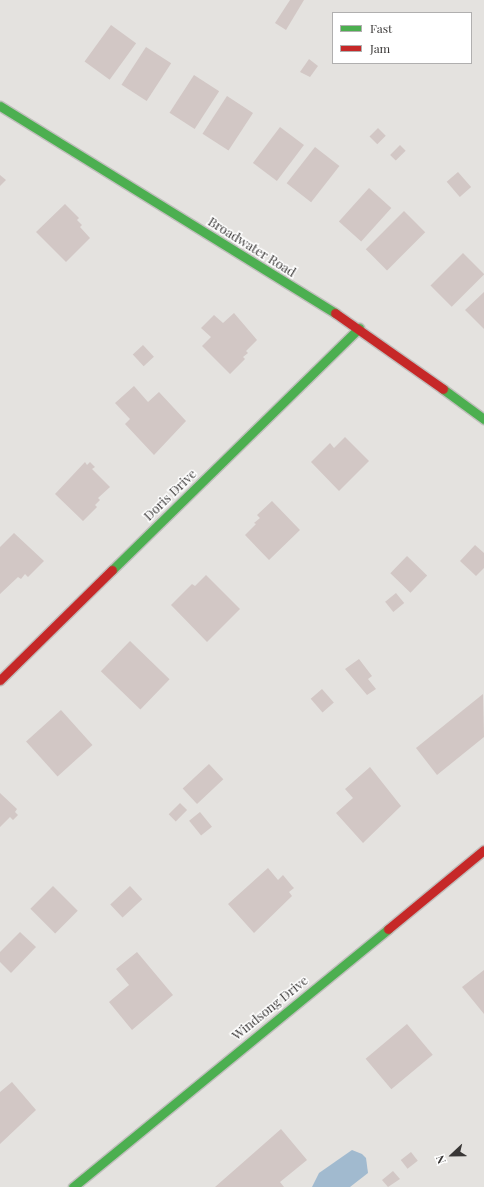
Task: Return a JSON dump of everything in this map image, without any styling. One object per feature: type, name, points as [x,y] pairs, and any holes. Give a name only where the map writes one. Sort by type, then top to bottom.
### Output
[{"type":"street","name":"Broadwater Road","points":[[0,106],[359,328],[484,419]]},
{"type":"street","name":"Doris Drive","points":[[0,680],[359,328]]},
{"type":"street","name":"Windsong Drive","points":[[73,1187],[484,850]]},
{"type":"water","points":[[352,1150],[362,1154],[366,1158],[368,1173],[350,1187],[312,1187],[319,1173]]},
{"type":"building","points":[[290,0],[304,0],[286,30],[275,23]]},
{"type":"building","points":[[111,25],[136,43],[110,80],[85,61]]},
{"type":"building","points":[[146,47],[171,63],[147,101],[121,85]]},
{"type":"building","points":[[309,59],[318,66],[310,77],[300,72]]},
{"type":"building","points":[[194,75],[219,91],[195,129],[169,113]]},
{"type":"building","points":[[227,96],[253,113],[228,151],[202,134]]},
{"type":"building","points":[[280,127],[304,145],[277,181],[253,163]]},
{"type":"building","points":[[378,128],[386,136],[377,144],[370,136]]},
{"type":"building","points":[[400,145],[406,151],[396,161],[390,155]]},
{"type":"building","points":[[315,147],[339,166],[311,202],[287,183]]},
{"type":"building","points":[[458,172],[471,187],[460,197],[447,182]]},
{"type":"building","points":[[0,175],[6,180],[0,186]]},
{"type":"building","points":[[369,188],[391,208],[361,242],[339,221]]},
{"type":"building","points":[[65,204],[79,218],[77,220],[82,225],[80,227],[90,238],[66,262],[36,232]]},
{"type":"building","points":[[404,211],[425,232],[387,270],[366,249]]},
{"type":"building","points":[[463,253],[484,274],[452,307],[430,286]]},
{"type":"building","points":[[484,292],[484,329],[465,310]]},
{"type":"building","points":[[234,313],[257,340],[246,351],[248,353],[243,357],[245,359],[230,374],[202,346],[211,337],[201,328],[214,315],[223,323]]},
{"type":"building","points":[[143,345],[154,357],[144,366],[133,355]]},
{"type":"building","points":[[134,386],[148,402],[159,392],[186,421],[154,455],[125,424],[130,419],[115,403]]},
{"type":"building","points":[[345,437],[369,461],[339,491],[311,462],[330,443],[334,448]]},
{"type":"building","points":[[85,462],[87,465],[90,462],[95,467],[92,469],[110,487],[98,498],[100,500],[95,505],[97,507],[83,521],[55,494]]},
{"type":"building","points":[[272,501],[300,530],[269,560],[245,535],[260,518],[257,515]]},
{"type":"building","points":[[14,533],[44,561],[28,577],[25,574],[21,579],[18,577],[0,594],[0,547]]},
{"type":"building","points":[[475,545],[484,553],[484,568],[476,576],[460,561]]},
{"type":"building","points":[[407,556],[427,575],[410,593],[390,573]]},
{"type":"building","points":[[206,575],[240,609],[207,642],[171,605],[192,584],[195,586]]},
{"type":"building","points":[[396,593],[404,603],[393,612],[385,602]]},
{"type":"building","points":[[130,641],[170,679],[140,709],[101,671]]},
{"type":"building","points":[[359,659],[372,676],[368,679],[376,689],[367,695],[345,669]]},
{"type":"building","points":[[322,689],[334,703],[322,712],[311,699]]},
{"type":"building","points":[[483,694],[484,737],[437,775],[416,748]]},
{"type":"building","points":[[61,710],[92,745],[58,776],[26,741]]},
{"type":"building","points":[[209,764],[223,779],[197,804],[183,789]]},
{"type":"building","points":[[370,767],[401,806],[363,843],[336,813],[353,798],[345,789]]},
{"type":"building","points":[[0,793],[17,809],[15,812],[18,815],[13,820],[10,817],[0,827]]},
{"type":"building","points":[[180,803],[187,810],[176,821],[169,814]]},
{"type":"building","points":[[200,812],[212,827],[201,836],[189,821]]},
{"type":"building","points":[[268,868],[278,880],[283,875],[294,888],[289,892],[292,896],[254,933],[228,904]]},
{"type":"building","points":[[53,886],[78,911],[55,933],[30,909]]},
{"type":"building","points":[[130,886],[142,899],[123,918],[110,904]]},
{"type":"building","points":[[20,932],[36,947],[11,973],[0,962],[0,952]]},
{"type":"building","points":[[137,952],[173,995],[132,1030],[109,1002],[129,985],[116,969]]},
{"type":"building","points":[[484,970],[484,1014],[462,987]]},
{"type":"building","points":[[407,1024],[433,1055],[391,1089],[366,1059]]},
{"type":"building","points":[[12,1082],[36,1110],[0,1144],[0,1092]]},
{"type":"building","points":[[281,1129],[307,1160],[280,1182],[284,1187],[215,1187]]},
{"type":"building","points":[[411,1152],[418,1161],[408,1169],[401,1160]]},
{"type":"building","points":[[393,1171],[400,1179],[388,1187],[382,1180]]},
{"type":"traffic: fast","points":[[0,106],[335,313]]},
{"type":"traffic: fast","points":[[112,570],[359,328]]},
{"type":"traffic: fast","points":[[443,389],[484,419]]},
{"type":"traffic: fast","points":[[73,1187],[388,929]]},
{"type":"traffic: jam","points":[[335,313],[443,389]]},
{"type":"traffic: jam","points":[[0,680],[112,570]]},
{"type":"traffic: jam","points":[[388,929],[484,850]]}]
